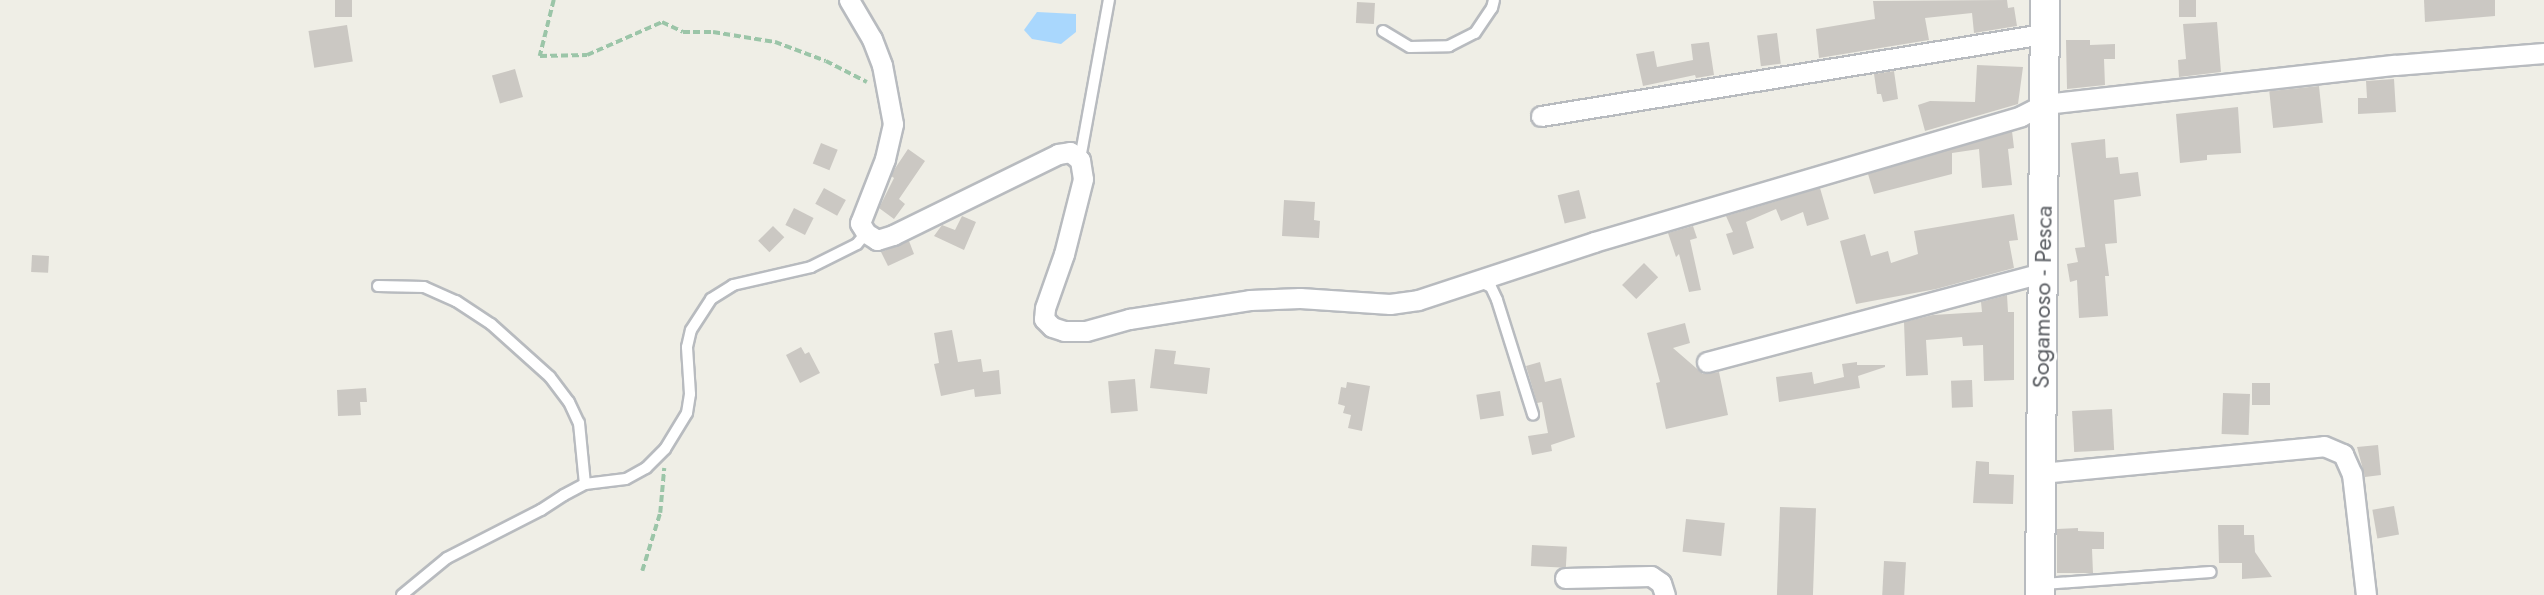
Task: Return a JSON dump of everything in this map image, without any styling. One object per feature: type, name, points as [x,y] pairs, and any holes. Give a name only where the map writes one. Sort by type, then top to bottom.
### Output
[{"type":"main road","name":"Sogamoso - Pesca","points":[[2040,589],[2045,0]]},
{"type":"street","points":[[849,0],[872,39],[888,94],[893,124],[891,139],[860,223],[866,233],[877,240],[893,235],[1065,152],[1080,160],[1083,169],[1078,200],[1044,319],[1052,327],[1064,331],[1086,331],[1129,318],[1250,300],[1300,298],[1390,304],[1418,300],[1476,279],[2021,116],[2045,104],[2395,65],[2544,53]]},
{"type":"street","points":[[1541,116],[2043,34]]},
{"type":"street","points":[[1707,362],[2042,273]]},
{"type":"street","points":[[2041,473],[2324,446],[2343,454],[2352,474],[2366,595]]},
{"type":"street","points":[[1565,578],[1651,576],[1661,583],[1665,595]]},
{"type":"lane","points":[[1080,160],[1109,0]]},
{"type":"lane","points":[[1383,31],[1410,47],[1450,46],[1475,33],[1492,8],[1493,0]]},
{"type":"lane","points":[[402,595],[447,558],[586,484],[626,479],[646,468],[665,449],[687,413],[690,394],[687,348],[691,330],[711,299],[733,285],[811,267],[857,244],[866,233]]},
{"type":"lane","points":[[1476,279],[1490,287],[1497,300],[1533,414]]},
{"type":"lane","points":[[378,286],[424,287],[456,301],[491,324],[550,377],[569,402],[579,423],[586,484]]},
{"type":"lane","points":[[2040,589],[2211,572]]},
{"type":"path","points":[[554,0],[540,56],[587,55],[662,22],[683,32],[713,32],[775,42],[826,61],[888,94]]},
{"type":"path","points":[[642,571],[660,513],[665,449]]},
{"type":"water","points":[[1037,12],[1076,14],[1076,32],[1061,44],[1032,39],[1024,30]]},
{"type":"building","points":[[335,0],[352,0],[352,17],[335,17]]},
{"type":"building","points":[[2007,0],[2008,8],[2014,7],[2017,26],[1974,33],[1972,13],[1925,18],[1929,40],[1819,58],[1816,29],[1875,19],[1873,1]]},
{"type":"building","points":[[2179,0],[2196,0],[2196,17],[2179,17]]},
{"type":"building","points":[[2424,0],[2495,0],[2495,16],[2425,22]]},
{"type":"building","points":[[1357,2],[1375,3],[1374,24],[1356,23]]},
{"type":"building","points":[[2217,22],[2221,72],[2179,77],[2178,60],[2186,59],[2183,24]]},
{"type":"building","points":[[347,25],[353,62],[314,68],[308,31]]},
{"type":"building","points":[[1777,33],[1781,64],[1761,66],[1757,35]]},
{"type":"building","points":[[2066,40],[2090,40],[2090,45],[2115,44],[2115,59],[2104,59],[2105,85],[2067,89]]},
{"type":"building","points":[[1709,42],[1714,75],[1696,78],[1695,75],[1643,86],[1636,54],[1654,51],[1657,67],[1693,60],[1691,44]]},
{"type":"building","points":[[1977,65],[2023,67],[2018,104],[1925,131],[1918,105],[1930,101],[1975,102]]},
{"type":"building","points":[[515,69],[523,97],[500,103],[492,76]]},
{"type":"building","points":[[1894,71],[1898,99],[1883,102],[1881,94],[1877,94],[1874,74]]},
{"type":"building","points":[[2394,79],[2396,112],[2358,114],[2358,98],[2367,98],[2366,81]]},
{"type":"building","points":[[2319,86],[2323,123],[2273,128],[2269,91]]},
{"type":"building","points":[[2238,107],[2241,153],[2207,155],[2207,160],[2180,163],[2176,114]]},
{"type":"building","points":[[2012,131],[2014,148],[2008,149],[2012,185],[1982,188],[1979,149],[1952,153],[1952,174],[1874,194],[1868,174]]},
{"type":"building","points":[[2105,139],[2106,158],[2118,157],[2120,174],[2138,172],[2141,196],[2114,200],[2117,243],[2105,244],[2109,276],[2105,276],[2108,316],[2079,318],[2077,280],[2070,282],[2067,264],[2078,262],[2075,248],[2085,247],[2071,143]]},
{"type":"building","points":[[821,143],[838,150],[829,170],[813,163]]},
{"type":"building","points":[[908,149],[925,161],[899,199],[905,204],[894,219],[879,208],[894,178],[891,176]]},
{"type":"building","points":[[824,188],[846,200],[837,216],[815,204]]},
{"type":"building","points":[[1820,188],[1829,219],[1807,226],[1803,212],[1781,221],[1776,209],[1746,222],[1754,248],[1733,255],[1726,234],[1733,232],[1726,216]]},
{"type":"building","points":[[1579,190],[1586,218],[1565,223],[1558,195]]},
{"type":"building","points":[[1284,200],[1315,202],[1314,220],[1320,221],[1319,238],[1282,236]]},
{"type":"building","points":[[794,208],[814,218],[805,235],[785,225]]},
{"type":"building","points":[[2014,214],[2018,240],[2009,241],[2014,268],[1936,289],[1856,304],[1840,241],[1865,234],[1871,256],[1888,251],[1891,263],[1918,254],[1914,231]]},
{"type":"building","points":[[962,216],[976,222],[964,250],[934,236],[942,225],[955,230]]},
{"type":"building","points":[[773,226],[784,237],[769,252],[758,241]]},
{"type":"building","points":[[1693,226],[1697,238],[1690,240],[1701,290],[1689,292],[1679,254],[1676,257],[1668,233]]},
{"type":"building","points":[[909,241],[914,254],[888,266],[881,252]]},
{"type":"building","points":[[32,255],[49,256],[48,273],[31,272]]},
{"type":"building","points":[[1644,263],[1658,277],[1636,299],[1622,285]]},
{"type":"building","points":[[2007,295],[2008,312],[2014,312],[2014,380],[1984,381],[1983,345],[1963,346],[1962,337],[1926,340],[1928,375],[1906,376],[1904,322],[1933,315],[1982,312],[1981,302]]},
{"type":"building","points":[[1685,323],[1690,343],[1673,348],[1703,374],[1719,372],[1728,415],[1666,429],[1656,383],[1660,382],[1647,333]]},
{"type":"building","points":[[952,330],[958,362],[981,359],[983,372],[999,370],[1001,394],[975,397],[974,389],[941,396],[934,364],[939,363],[934,333]]},
{"type":"building","points":[[801,347],[805,354],[809,352],[820,373],[800,383],[786,355]]},
{"type":"building","points":[[1155,349],[1176,351],[1174,364],[1210,368],[1207,394],[1150,388]]},
{"type":"building","points":[[1540,362],[1545,382],[1561,378],[1575,437],[1551,445],[1552,451],[1532,455],[1528,436],[1548,433],[1542,402],[1537,403],[1526,366]]},
{"type":"building","points":[[1857,362],[1857,365],[1885,367],[1858,376],[1860,388],[1779,402],[1776,377],[1812,372],[1814,384],[1844,377],[1842,364]]},
{"type":"building","points":[[1135,379],[1138,411],[1111,413],[1108,381]]},
{"type":"building","points":[[1972,380],[1973,407],[1952,408],[1951,381]]},
{"type":"building","points":[[1347,382],[1370,386],[1362,431],[1348,428],[1351,415],[1343,413],[1345,406],[1338,404],[1341,387],[1346,388]]},
{"type":"building","points":[[2252,383],[2270,383],[2270,405],[2252,405]]},
{"type":"building","points":[[366,388],[367,402],[360,402],[361,415],[338,416],[337,390]]},
{"type":"building","points":[[1500,391],[1504,416],[1480,419],[1476,395]]},
{"type":"building","points":[[2223,393],[2250,394],[2249,435],[2222,434]]},
{"type":"building","points":[[2112,409],[2114,450],[2074,452],[2072,411]]},
{"type":"building","points":[[2378,445],[2381,475],[2365,477],[2357,447]]},
{"type":"building","points":[[1976,461],[1989,462],[1989,474],[2014,475],[2013,504],[1973,503]]},
{"type":"building","points":[[2394,506],[2399,535],[2377,538],[2372,510]]},
{"type":"building","points":[[1780,507],[1816,508],[1813,595],[1777,595]]},
{"type":"building","points":[[1686,519],[1725,523],[1721,556],[1683,552]]},
{"type":"building","points":[[2218,525],[2244,525],[2244,535],[2254,535],[2255,552],[2272,577],[2242,579],[2242,563],[2219,563]]},
{"type":"building","points":[[2078,528],[2078,531],[2104,532],[2104,549],[2092,549],[2093,573],[2057,573],[2057,529]]},
{"type":"building","points":[[1532,545],[1567,547],[1566,568],[1531,566]]},
{"type":"building","points":[[1884,561],[1906,562],[1904,595],[1882,595]]}]
